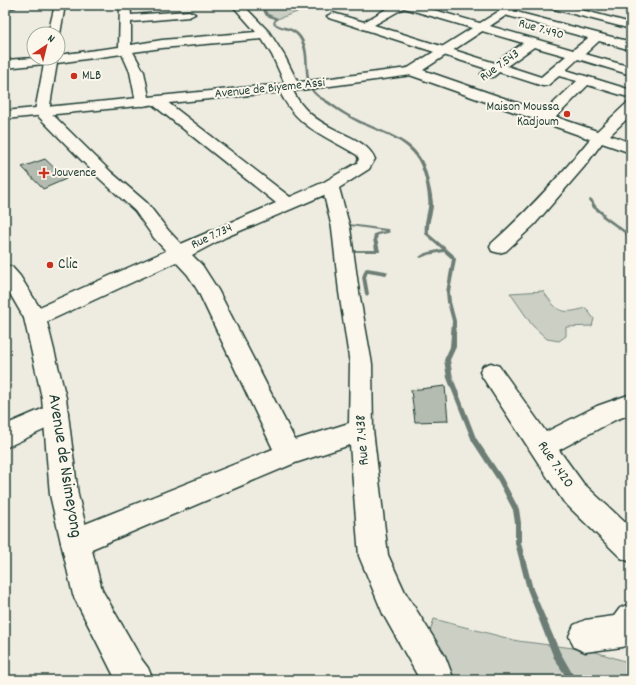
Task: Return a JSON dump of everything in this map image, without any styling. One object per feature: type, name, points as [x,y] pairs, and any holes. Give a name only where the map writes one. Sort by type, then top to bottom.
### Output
[{"type":"street","points":[[5,6],[11,5]]},
{"type":"street","points":[[56,26],[60,5]]},
{"type":"street","points":[[125,5],[125,48],[150,102],[288,204]]},
{"type":"street","points":[[237,5],[265,35],[278,55],[289,87]]},
{"type":"street","points":[[365,26],[401,5]]},
{"type":"street","name":"Rue 7.490","points":[[405,5],[631,71]]},
{"type":"street","points":[[423,21],[453,5]]},
{"type":"street","name":"Avenue de Biyeme Assi","points":[[5,115],[150,102],[289,87],[412,71],[517,5]]},
{"type":"street","points":[[550,5],[575,8],[631,26]]},
{"type":"street","points":[[506,12],[631,46]]},
{"type":"street","points":[[125,19],[189,14]]},
{"type":"street","points":[[333,16],[543,82],[597,37]]},
{"type":"street","points":[[394,36],[408,28]]},
{"type":"street","points":[[66,57],[125,48],[265,35]]},
{"type":"street","name":"Rue 7.543","points":[[466,90],[533,42]]},
{"type":"street","points":[[5,64],[26,62]]},
{"type":"street","points":[[42,111],[51,66]]},
{"type":"street","points":[[412,71],[631,148]]},
{"type":"street","points":[[557,71],[631,94]]},
{"type":"street","points":[[546,118],[586,80]]},
{"type":"street","name":"Rue 7.734","points":[[42,111],[54,126],[141,207],[179,253],[330,186],[363,166],[367,159],[364,152],[308,120],[295,109],[289,100],[289,87]]},
{"type":"street","points":[[499,246],[528,221],[578,164],[599,137],[631,107]]},
{"type":"street","name":"Rue 7.438","points":[[330,186],[341,228],[349,292],[361,364],[361,430],[374,556],[394,603],[433,668],[437,680]]},
{"type":"street","points":[[34,318],[179,253],[195,270],[208,290],[289,454]]},
{"type":"street","name":"Avenue de Nsimeyong","points":[[5,272],[13,281],[34,318],[54,398],[64,495],[88,595],[129,677]]},
{"type":"street","name":"Rue 7.420","points":[[491,372],[573,492],[631,548]]},
{"type":"street","points":[[542,446],[606,413],[631,404]]},
{"type":"street","points":[[5,437],[56,414]]},
{"type":"street","points":[[75,542],[289,454],[361,430]]},
{"type":"street","points":[[585,636],[622,631],[631,619]]},
{"type":"shaded area","points":[[261,5],[334,5],[323,8],[309,8],[277,19],[267,15]]},
{"type":"shaded area","points":[[543,291],[552,304],[560,310],[570,311],[586,308],[594,319],[592,326],[566,327],[566,336],[559,341],[547,339],[532,325],[510,293]]},
{"type":"shaded area","points":[[434,619],[518,641],[589,650],[631,663],[631,680],[447,680],[428,638]]},
{"type":"building","name":"Jouvence","points":[[45,159],[66,179],[43,189],[22,167]]},
{"type":"building","points":[[445,386],[448,421],[415,422],[411,390]]},
{"type":"waterway","points":[[261,5],[267,15],[277,19],[274,23],[276,25],[295,32],[301,39],[306,54],[310,87],[315,94],[350,117],[400,141],[413,151],[420,161],[431,200],[427,222],[427,234],[454,259],[448,292],[454,321],[453,347],[447,360],[450,378],[474,439],[500,479],[516,509],[518,543],[530,589],[557,655],[572,680]]},
{"type":"waterway","points":[[591,200],[594,207],[603,214]]},
{"type":"waterway","points":[[603,216],[631,237]]},
{"type":"waterway","points":[[343,224],[387,230],[388,232],[376,234],[375,239],[378,251],[348,251]]},
{"type":"waterway","points":[[421,257],[445,250]]},
{"type":"waterway","points":[[367,294],[364,277],[367,270],[386,273]]},
{"type":"place","name":"MLB","points":[[74,76]]},
{"type":"place","name":"Maison Moussa Kadjoum","points":[[567,114]]},
{"type":"place","name":"Jouvence","points":[[44,173]]},
{"type":"place","name":"Clic","points":[[50,265]]}]
